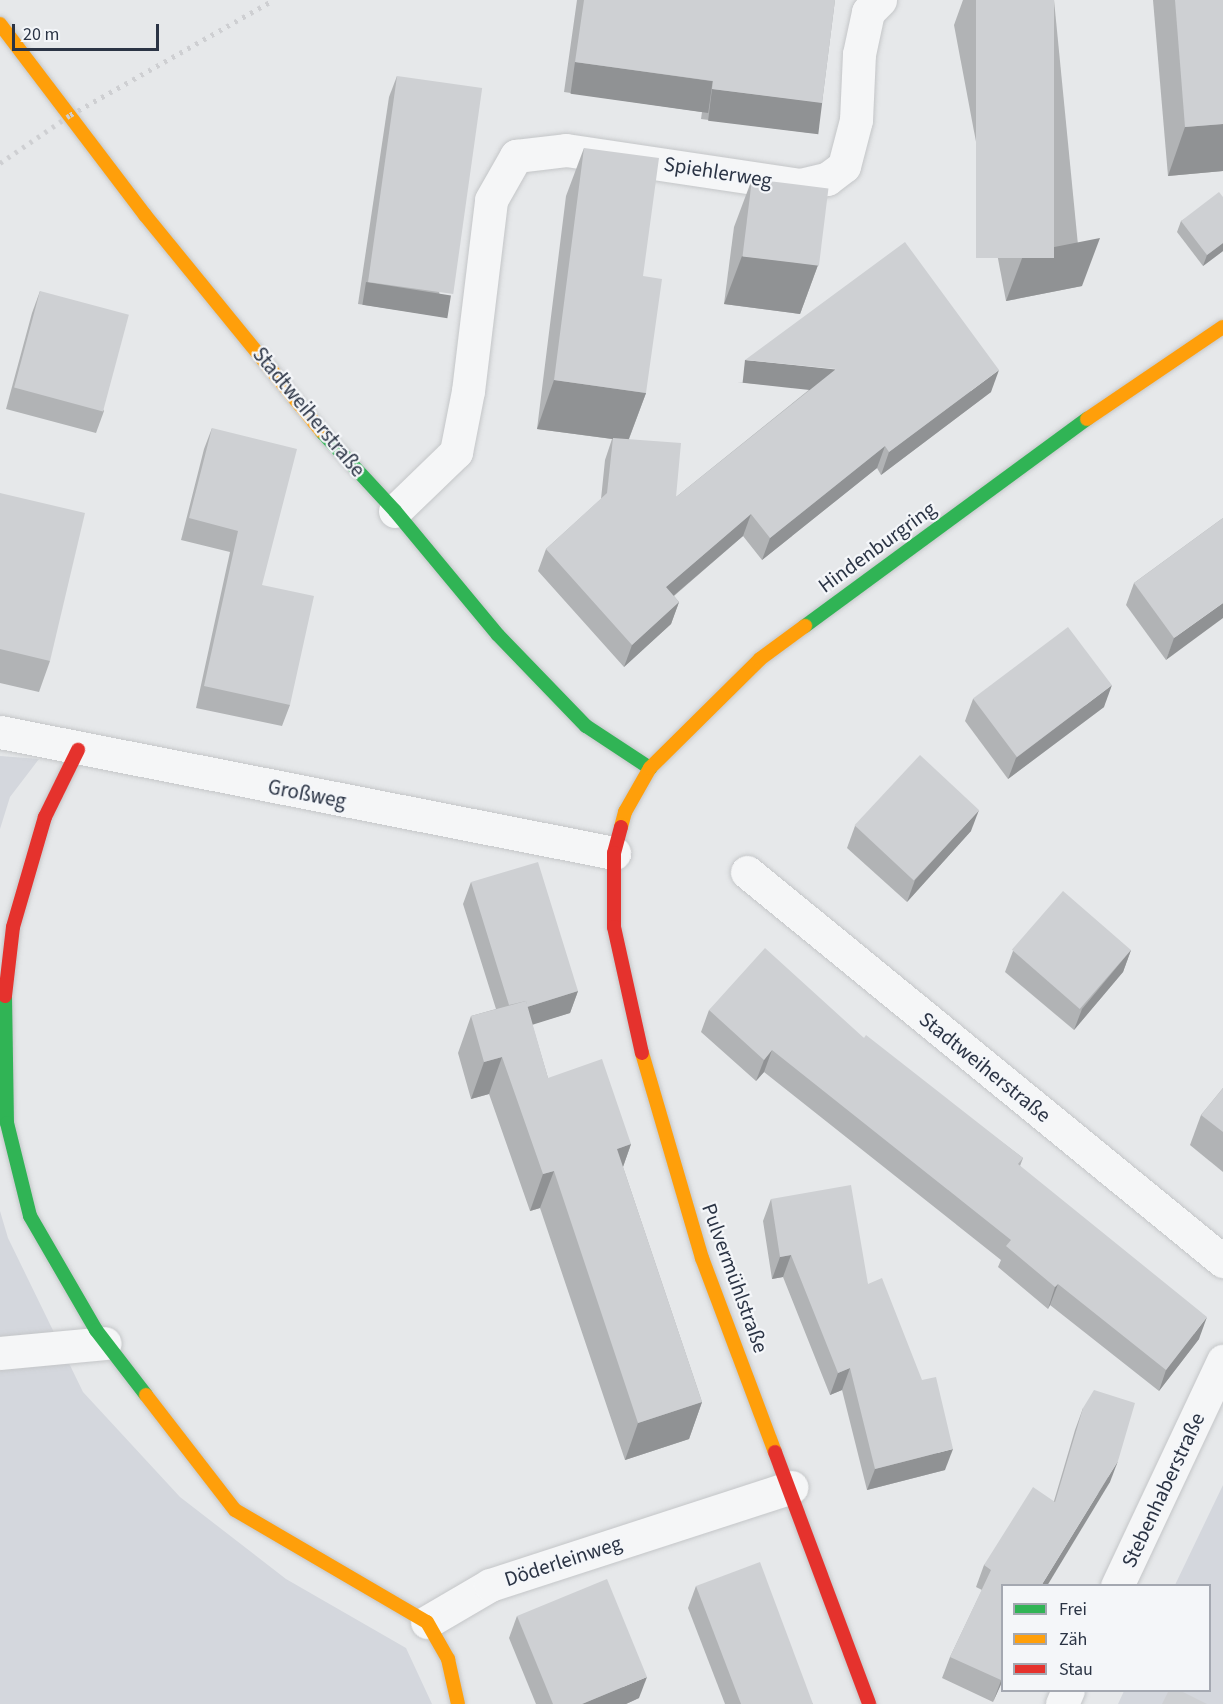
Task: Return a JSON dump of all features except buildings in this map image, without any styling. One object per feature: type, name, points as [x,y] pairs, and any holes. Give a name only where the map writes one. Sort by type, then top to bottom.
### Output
[{"type":"street","name":"Spiehlerweg","points":[[395,511],[456,452],[468,391],[491,200],[516,156],[566,150],[800,185],[827,179],[844,166],[856,120],[859,54],[868,12],[880,0]]},
{"type":"street","name":"Stadtweiherstraße","points":[[0,24],[145,215],[315,424],[395,511],[547,688],[586,726],[650,768]]},
{"type":"street","name":"Hindenburgring","points":[[614,853],[625,812],[650,768],[760,659],[1082,423],[1223,327]]},
{"type":"street","name":"Großweg","points":[[0,732],[78,750],[614,853]]},
{"type":"street","points":[[78,750],[45,817],[13,927],[3,1015],[7,1123],[30,1216],[105,1343],[235,1510],[427,1622],[448,1659],[458,1704]]},
{"type":"street","name":"Pulvermühlstraße","points":[[614,853],[614,927],[630,1014],[702,1258],[791,1487],[869,1704]]},
{"type":"street","name":"Stadtweiherstraße","points":[[747,872],[1223,1262]]},
{"type":"street","points":[[0,1353],[105,1343]]},
{"type":"street","name":"Stebenhaberstraße","points":[[1118,1584],[1223,1361]]},
{"type":"street","name":"Döderleinweg","points":[[427,1622],[490,1585],[791,1487]]},
{"type":"shaded area","points":[[0,756],[39,759],[10,797],[0,829]]},
{"type":"shaded area","points":[[0,1211],[8,1238],[83,1392],[180,1497],[286,1579],[406,1648],[432,1704],[0,1704]]},
{"type":"shaded area","points":[[1223,1485],[1223,1704],[1118,1704],[1124,1692],[1211,1692],[1211,1584],[1175,1584]]},
{"type":"railway","points":[[0,163],[70,115],[273,0]]},
{"type":"traffic: fast","points":[[805,626],[1087,419]]},
{"type":"traffic: fast","points":[[321,431],[395,511],[498,635],[586,726],[650,768]]},
{"type":"traffic: fast","points":[[5,996],[7,1123],[30,1216],[96,1330],[146,1395]]},
{"type":"traffic: slow","points":[[0,24],[145,215],[321,431]]},
{"type":"traffic: slow","points":[[1087,419],[1223,327]]},
{"type":"traffic: slow","points":[[621,827],[625,812],[650,768],[760,659],[805,626]]},
{"type":"traffic: slow","points":[[642,1053],[702,1258],[775,1452]]},
{"type":"traffic: slow","points":[[146,1395],[235,1510],[427,1622],[448,1659],[458,1704]]},
{"type":"traffic: jam","points":[[5,996],[13,927],[45,817],[78,750]]},
{"type":"traffic: jam","points":[[621,827],[614,853],[614,927],[642,1053]]},
{"type":"traffic: jam","points":[[775,1452],[869,1704]]}]
